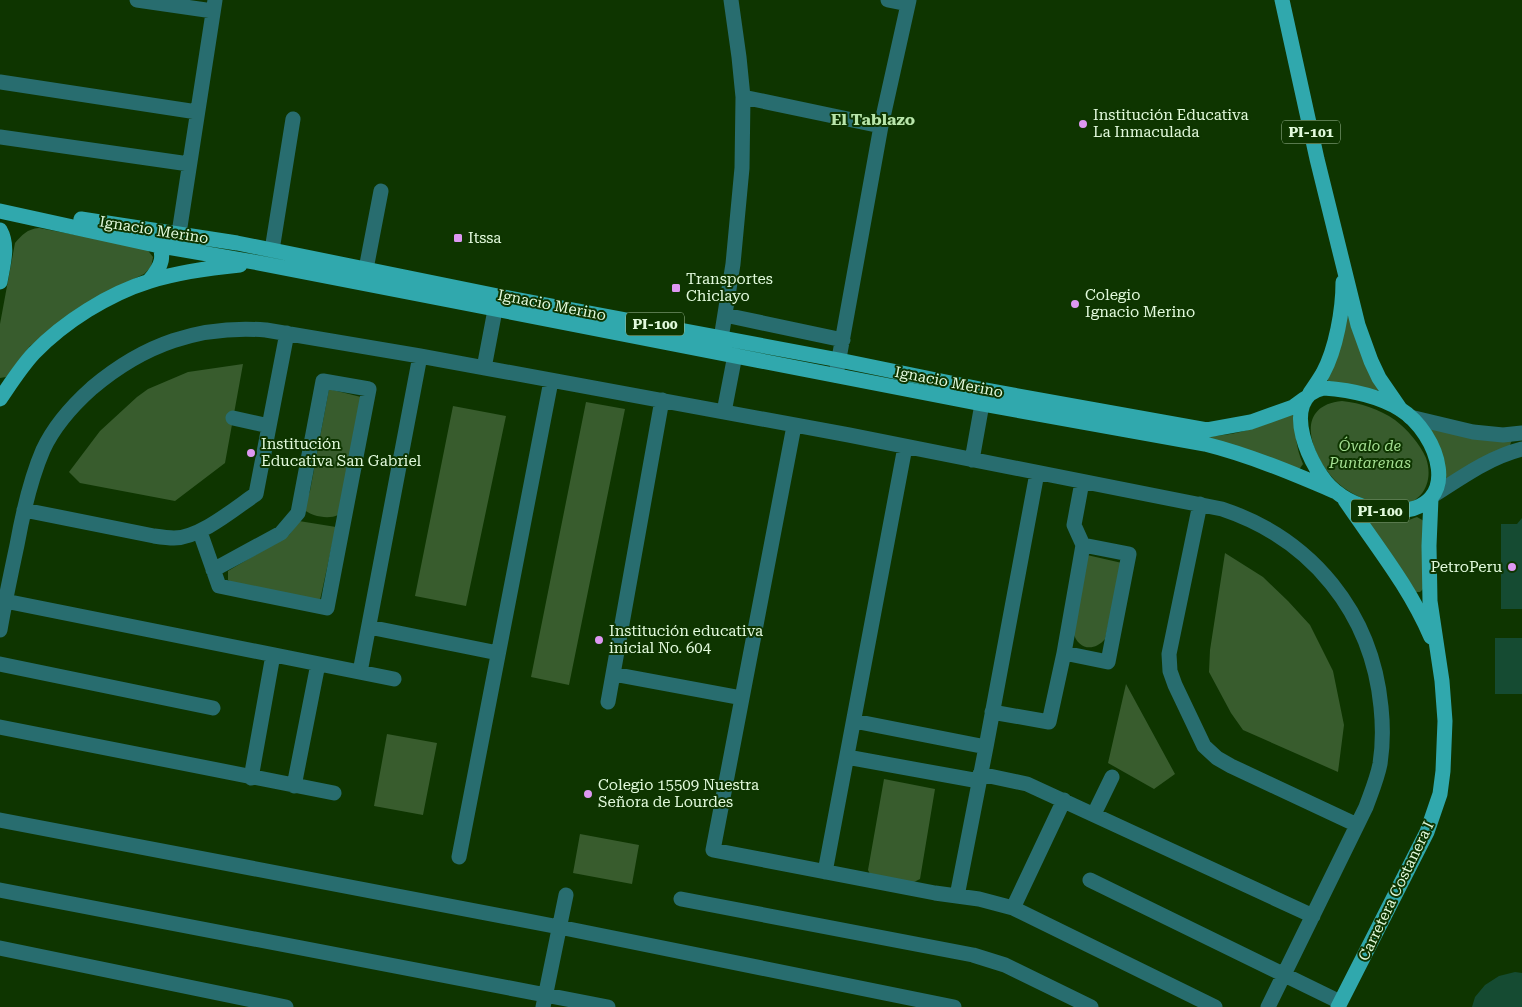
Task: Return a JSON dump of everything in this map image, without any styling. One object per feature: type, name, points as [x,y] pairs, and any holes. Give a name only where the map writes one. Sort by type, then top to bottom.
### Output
[{"type":"main road","name":"PI-101","points":[[1282,0],[1317,159],[1358,324],[1379,378],[1406,413]]},
{"type":"main road","name":"Ignacio Merino","points":[[0,210],[38,213],[153,230],[177,241],[272,250],[720,344],[839,360],[985,390],[1207,430],[1251,422],[1293,407],[1307,396]]},
{"type":"main road","name":"PI-100","points":[[0,210],[160,245],[177,241],[259,263],[495,310],[720,344],[735,355],[982,404],[1205,444],[1266,463],[1338,494],[1364,508],[1401,511],[1425,504],[1433,496]]},
{"type":"main road","points":[[0,230],[3,236],[5,252],[0,282]]},
{"type":"main road","points":[[149,281],[159,270],[162,259],[160,245],[153,230]]},
{"type":"main road","points":[[0,399],[34,354],[66,325],[103,302],[149,281],[192,270],[259,263]]},
{"type":"main road","name":"PI-101","points":[[1307,396],[1323,372],[1332,350],[1342,305],[1342,263]]},
{"type":"main road","name":"PI-100","points":[[1324,388],[1355,392],[1386,401],[1406,413],[1424,434],[1437,458],[1439,472],[1433,496],[1429,575],[1431,607],[1438,652],[1412,598],[1390,562],[1338,494],[1324,481],[1308,452],[1301,424],[1301,410],[1307,396],[1317,389],[1324,388]]},
{"type":"main road","name":"Carretera Costanera I","points":[[1339,1005],[1428,832],[1440,794],[1445,720],[1438,652]]},
{"type":"street","points":[[137,0],[214,6],[177,241]]},
{"type":"street","points":[[720,344],[733,264],[742,168],[743,97],[731,0]]},
{"type":"street","points":[[836,375],[882,126],[908,2],[888,0]]},
{"type":"street","points":[[0,82],[197,112]]},
{"type":"street","points":[[743,97],[882,126]]},
{"type":"street","points":[[272,250],[293,119]]},
{"type":"street","points":[[0,137],[189,164]]},
{"type":"street","points":[[366,269],[381,191]]},
{"type":"street","points":[[484,368],[495,310]]},
{"type":"street","points":[[725,315],[843,340]]},
{"type":"street","points":[[0,630],[24,510],[35,470],[52,433],[80,399],[116,369],[136,356],[177,339],[202,333],[244,328],[287,333],[420,356],[849,435],[1200,504],[1241,516],[1264,526],[1288,541],[1330,580],[1346,603],[1369,648],[1375,670],[1380,703],[1382,743],[1380,765],[1374,786],[1357,825],[1268,1007]]},
{"type":"street","points":[[24,510],[154,536],[174,538],[200,532],[256,494],[287,333]]},
{"type":"street","points":[[724,412],[735,355]]},
{"type":"street","points":[[360,672],[420,356]]},
{"type":"street","points":[[200,532],[219,586],[327,608],[368,389],[323,381],[298,513],[281,533],[214,570]]},
{"type":"street","points":[[459,857],[551,381]]},
{"type":"street","points":[[608,702],[662,400]]},
{"type":"street","points":[[972,460],[982,404]]},
{"type":"street","points":[[1406,413],[1473,432],[1503,435],[1522,433]]},
{"type":"street","points":[[233,418],[269,426]]},
{"type":"street","points":[[794,426],[713,850],[979,899],[1012,908],[1215,1007]]},
{"type":"street","points":[[825,872],[905,447]]},
{"type":"street","points":[[1433,496],[1488,462],[1509,452],[1522,449]]},
{"type":"street","points":[[956,896],[1037,473]]},
{"type":"street","points":[[992,712],[1049,722],[1064,653],[1083,545],[1074,525],[1082,482]]},
{"type":"street","points":[[1200,504],[1169,654],[1170,671],[1174,685],[1204,746],[1218,758],[1230,766],[1357,825]]},
{"type":"street","points":[[1064,653],[1108,662],[1129,554],[1083,545]]},
{"type":"street","points":[[5,601],[394,678]]},
{"type":"street","points":[[369,627],[498,653]]},
{"type":"street","points":[[251,778],[274,655]]},
{"type":"street","points":[[0,664],[213,708]]},
{"type":"street","points":[[294,786],[318,664]]},
{"type":"street","points":[[613,674],[742,698]]},
{"type":"street","points":[[854,722],[986,747]]},
{"type":"street","points":[[0,727],[334,794]]},
{"type":"street","points":[[846,757],[1027,784],[1313,916]]},
{"type":"street","points":[[1094,814],[1112,777]]},
{"type":"street","points":[[1012,908],[1064,800]]},
{"type":"street","points":[[0,820],[559,927],[954,1007]]},
{"type":"street","points":[[1090,880],[1284,975],[1339,1005]]},
{"type":"street","points":[[0,890],[544,1001],[608,1007]]},
{"type":"street","points":[[544,1001],[566,894]]},
{"type":"street","points":[[681,899],[973,955],[1006,965],[1091,1007]]},
{"type":"street","points":[[0,948],[227,1001],[286,1007]]},
{"type":"green space","points":[[39,228],[146,248],[153,257],[151,267],[144,274],[113,289],[30,346],[6,377],[0,378],[0,324],[15,243],[28,231]]},
{"type":"green space","points":[[1347,312],[1379,388],[1377,391],[1328,381],[1327,379]]},
{"type":"green space","points":[[243,364],[225,463],[175,501],[80,483],[69,472],[100,431],[148,389],[188,372]]},
{"type":"green space","points":[[329,389],[361,397],[338,515],[325,517],[310,514],[303,509],[310,491]]},
{"type":"green space","name":"Óvalo de Puntarenas","points":[[1342,401],[1370,407],[1389,416],[1417,442],[1426,458],[1429,475],[1420,496],[1407,504],[1398,506],[1383,504],[1360,497],[1349,491],[1330,474],[1321,462],[1315,449],[1311,436],[1311,423],[1316,413],[1326,405]]},
{"type":"green space","points":[[586,402],[625,409],[569,685],[531,677]]},
{"type":"green space","points":[[453,406],[506,416],[466,606],[415,596]]},
{"type":"green space","points":[[1293,413],[1295,415],[1297,446],[1303,464],[1298,471],[1208,441],[1209,436],[1242,432]]},
{"type":"green space","points":[[1424,424],[1512,440],[1510,445],[1446,483]]},
{"type":"green space","points":[[1417,517],[1424,521],[1423,589],[1420,592],[1414,590],[1398,564],[1368,524],[1373,520],[1395,523]]},
{"type":"green space","points":[[299,521],[336,527],[320,600],[228,580],[228,571],[289,535]]},
{"type":"green space","points":[[1225,553],[1263,577],[1310,625],[1333,671],[1344,725],[1338,772],[1243,730],[1231,713],[1209,672],[1210,650]]},
{"type":"green space","points":[[1087,555],[1122,563],[1105,639],[1096,646],[1091,647],[1082,646],[1075,638],[1073,632]]},
{"type":"green space","points":[[1126,684],[1175,774],[1154,789],[1108,763]]},
{"type":"green space","points":[[387,734],[437,743],[423,815],[374,806]]},
{"type":"green space","points":[[884,779],[935,789],[920,879],[912,883],[871,876],[868,870]]},
{"type":"green space","points":[[580,834],[639,845],[632,884],[573,873]]},
{"type":"building","name":"PetroPeru","points":[[1522,518],[1522,609],[1501,609],[1501,524],[1517,524]]},
{"type":"building","points":[[1495,638],[1522,638],[1522,694],[1495,694]]},
{"type":"building","points":[[1515,972],[1522,973],[1522,1007],[1472,1007],[1475,997],[1485,985],[1499,976]]},
{"type":"place","name":"Institución Educativa La Inmaculada","points":[[1083,124]]},
{"type":"place","name":"Itssa","points":[[458,238]]},
{"type":"place","name":"Transportes Chiclayo","points":[[676,288]]},
{"type":"place","name":"Colegio Ignacio Merino","points":[[1075,304]]},
{"type":"place","name":"Institución Educativa San Gabriel","points":[[251,453]]},
{"type":"place","name":"PetroPeru","points":[[1512,567]]},
{"type":"place","name":"Institución educativa inicial No. 604","points":[[599,640]]},
{"type":"place","name":"Colegio 15509 Nuestra Señora de Lourdes","points":[[588,794]]},
{"type":"district","name":"El Tablazo","points":[[873,119]]}]
